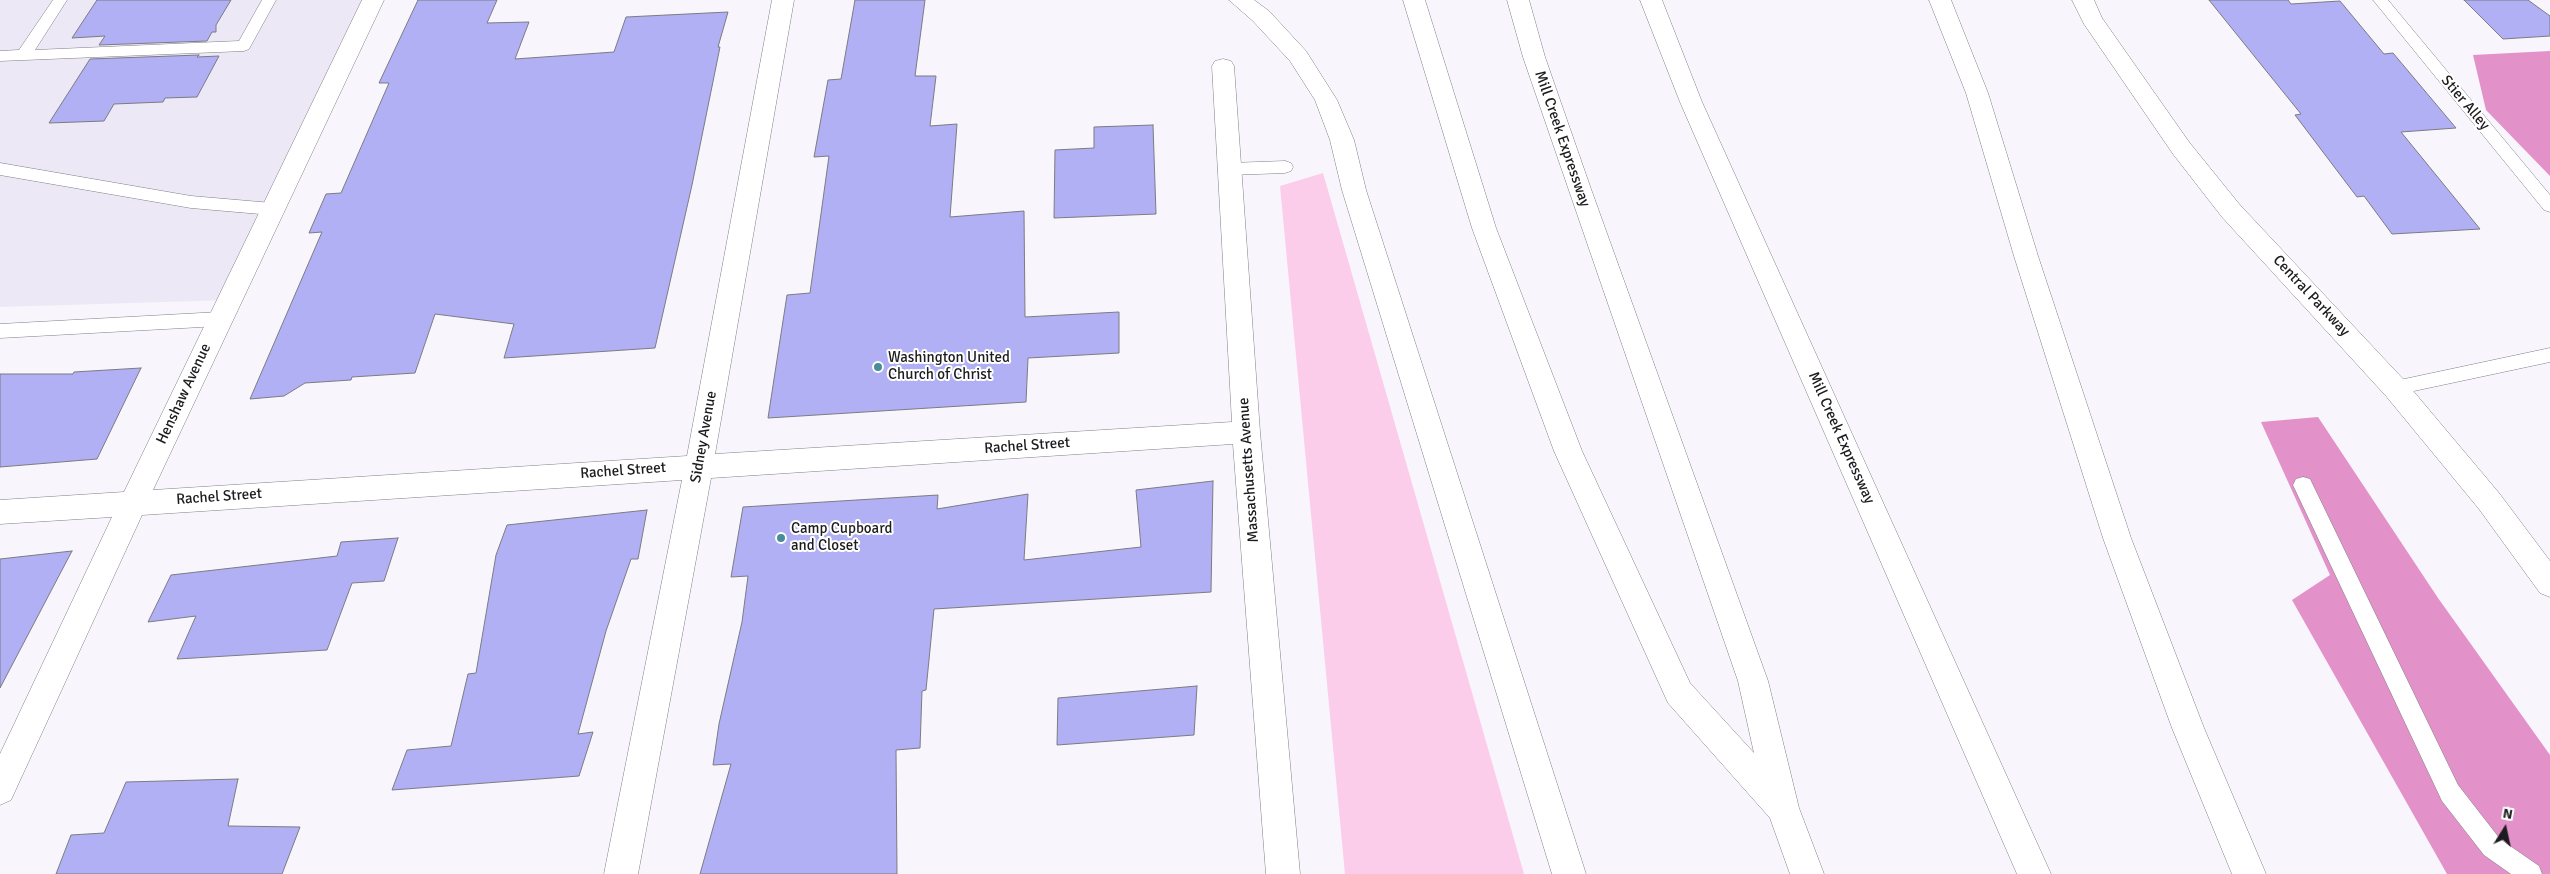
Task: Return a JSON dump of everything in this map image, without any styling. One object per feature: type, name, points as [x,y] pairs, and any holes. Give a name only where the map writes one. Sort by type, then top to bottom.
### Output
[{"type":"main road","name":"Henshaw Avenue","points":[[0,789],[133,503],[373,0]]},
{"type":"main road","name":"Sidney Avenue","points":[[621,874],[699,466],[783,0]]},
{"type":"main road","points":[[1240,0],[1261,16],[1298,56],[1326,100],[1342,140],[1354,190],[1569,874]]},
{"type":"main road","points":[[1414,0],[1442,97],[1484,228],[1576,468],[1678,692],[1783,808]]},
{"type":"main road","name":"Mill Creek Expressway","points":[[1518,0],[1534,57],[1579,189],[1753,681],[1783,808],[1807,874]]},
{"type":"main road","name":"Mill Creek Expressway","points":[[1651,0],[1691,102],[2034,874]]},
{"type":"main road","points":[[1940,0],[1977,93],[2026,256],[2117,538],[2188,728],[2249,874]]},
{"type":"main road","name":"Central Parkway","points":[[2083,0],[2092,19],[2180,148],[2230,211],[2312,296],[2395,388],[2490,501],[2550,584]]},
{"type":"main road","name":"Massachusetts Avenue","points":[[1223,66],[1246,432],[1283,874]]},
{"type":"main road","name":"Rachel Street","points":[[0,512],[1246,432]]},
{"type":"lane","points":[[24,55],[60,0]]},
{"type":"lane","points":[[0,56],[244,46],[269,0]]},
{"type":"lane","name":"Stier Alley","points":[[2380,0],[2550,206]]},
{"type":"lane","points":[[1230,169],[1286,167]]},
{"type":"lane","points":[[0,169],[191,202],[272,209]]},
{"type":"lane","points":[[0,331],[220,319]]},
{"type":"lane","points":[[2395,388],[2550,356]]},
{"type":"lane","points":[[2303,485],[2450,793],[2492,847],[2530,874]]},
{"type":"shaded area","points":[[0,0],[372,0],[229,300],[0,307]]},
{"type":"shaded area","points":[[2550,51],[2550,176],[2486,110],[2473,55]]},
{"type":"shaded area","points":[[1323,173],[1524,874],[1345,874],[1280,186]]},
{"type":"shaded area","points":[[2318,417],[2438,598],[2550,755],[2550,874],[2447,874],[2292,600],[2330,575],[2261,422]]},
{"type":"building","points":[[97,0],[231,0],[216,25],[216,32],[212,32],[207,41],[99,45],[105,36],[72,38]]},
{"type":"building","points":[[418,0],[497,0],[487,23],[529,22],[515,59],[614,52],[626,17],[728,12],[718,47],[720,47],[692,185],[655,348],[504,358],[514,324],[435,314],[415,373],[352,377],[351,380],[305,383],[284,396],[250,399],[322,232],[309,233],[326,194],[341,193],[389,83],[379,83]]},
{"type":"building","points":[[855,0],[925,0],[915,76],[936,76],[930,126],[957,124],[950,217],[1024,211],[1025,317],[1119,312],[1119,353],[1028,358],[1026,402],[768,418],[787,295],[810,293],[829,156],[814,157],[828,80],[841,79]]},
{"type":"building","points":[[2209,0],[2288,0],[2291,4],[2340,1],[2384,54],[2393,53],[2456,128],[2401,132],[2480,229],[2392,234],[2364,196],[2357,197],[2295,115],[2301,114]]},
{"type":"building","points":[[2464,0],[2528,0],[2550,16],[2550,36],[2503,39]]},
{"type":"building","points":[[199,55],[197,57],[219,56],[197,97],[165,98],[163,102],[114,104],[104,121],[49,123],[90,59]]},
{"type":"building","points":[[1153,125],[1156,214],[1054,218],[1055,150],[1094,148],[1094,127]]},
{"type":"building","points":[[141,368],[97,459],[0,467],[0,374],[73,374],[74,372]]},
{"type":"building","points":[[1213,481],[1211,592],[934,609],[926,690],[922,691],[920,748],[896,750],[897,874],[700,874],[731,764],[713,765],[719,724],[742,622],[748,576],[731,577],[743,507],[938,495],[937,509],[1028,494],[1024,560],[1141,547],[1136,490]]},
{"type":"building","points":[[647,510],[638,559],[631,559],[606,631],[578,734],[593,732],[579,776],[392,790],[407,750],[451,746],[468,674],[476,673],[496,555],[507,525]]},
{"type":"building","points":[[398,538],[384,581],[352,583],[327,650],[177,659],[196,616],[148,622],[171,575],[337,556],[341,542]]},
{"type":"building","points":[[72,551],[0,688],[0,559]]},
{"type":"building","points":[[1197,686],[1194,735],[1057,745],[1058,698]]},
{"type":"building","points":[[238,779],[228,826],[300,827],[282,874],[56,874],[71,835],[104,833],[126,782]]},
{"type":"place","name":"Washington United Church of Christ","points":[[878,367]]},
{"type":"place","name":"Camp Cupboard and Closet","points":[[781,538]]}]
